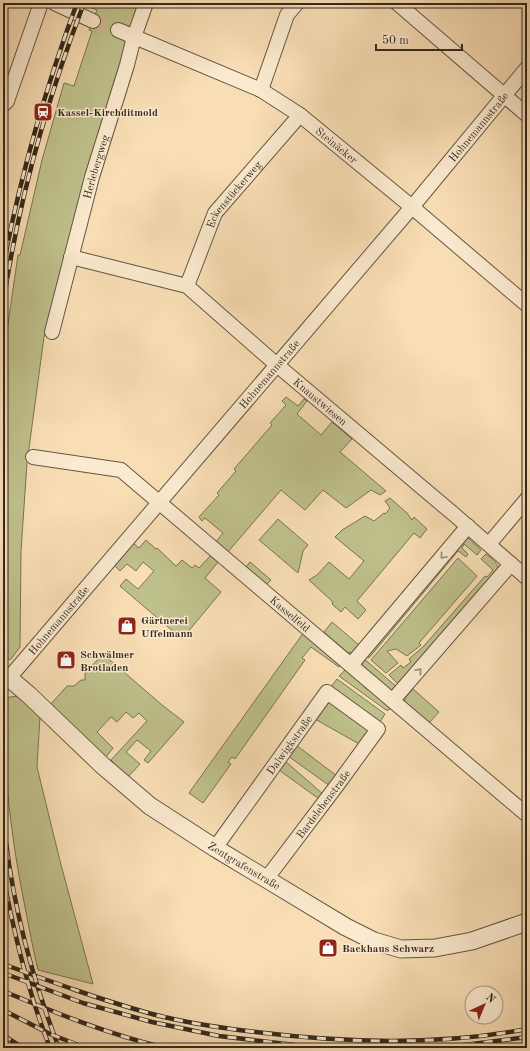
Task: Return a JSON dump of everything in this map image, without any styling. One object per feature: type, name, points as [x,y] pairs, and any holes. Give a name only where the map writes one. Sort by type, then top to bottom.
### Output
[{"type":"street","points":[[3,105],[7,101],[41,3]]},
{"type":"street","points":[[54,3],[93,21]]},
{"type":"street","name":"Herlebergweg","points":[[52,332],[92,177],[127,65],[134,37],[146,3]]},
{"type":"street","points":[[261,90],[287,15],[297,3]]},
{"type":"street","points":[[397,3],[503,96],[527,115]]},
{"type":"street","name":"Steinäcker","points":[[118,30],[261,90],[300,115],[412,207],[527,305]]},
{"type":"street","name":"Hohnemannstraße","points":[[6,678],[160,503],[412,207],[527,68]]},
{"type":"street","name":"Eckenstückerweg","points":[[187,286],[215,213],[300,115]]},
{"type":"street","name":"Knaustwiesen","points":[[71,257],[187,286],[277,365],[468,526],[527,578]]},
{"type":"street","name":"Kasselfeld","points":[[33,457],[121,470],[527,815]]},
{"type":"street","points":[[489,544],[527,500]]},
{"type":"street","points":[[351,664],[468,526]]},
{"type":"street","points":[[393,700],[510,564]]},
{"type":"street","name":"Zentgrafenstraße","points":[[6,678],[29,694],[127,788],[153,808],[215,848],[360,935],[401,949],[424,949],[472,941],[527,922]]},
{"type":"street","name":"Dalwigkstraße","points":[[215,848],[327,692],[378,729]]},
{"type":"street","name":"Bardelebenstraße","points":[[267,878],[378,729]]},
{"type":"green space","points":[[90,3],[142,3],[134,28],[124,25],[129,42],[44,337],[27,463],[21,551],[20,647],[11,659],[3,662],[3,358],[18,255],[20,255],[42,160],[64,83],[74,86],[92,31],[89,30],[97,10],[89,7]]},
{"type":"green space","points":[[286,397],[298,406],[304,399],[307,401],[297,414],[321,435],[332,422],[352,439],[340,452],[386,491],[380,495],[371,490],[346,508],[323,490],[305,510],[281,490],[227,553],[215,543],[223,533],[205,518],[202,521],[199,517],[219,495],[217,493],[236,471],[234,469],[272,425],[270,423],[286,405],[282,401]]},
{"type":"green space","points":[[390,498],[407,513],[412,520],[414,517],[427,529],[420,538],[414,533],[357,601],[366,610],[358,619],[345,607],[341,612],[332,604],[333,602],[309,580],[317,575],[329,562],[349,579],[364,561],[335,537],[342,530],[365,516],[374,521],[384,513],[385,514],[390,508],[385,501]]},
{"type":"green space","points":[[278,519],[308,545],[303,551],[298,573],[259,540]]},
{"type":"green space","points":[[467,537],[481,550],[477,555],[464,544],[462,548],[468,554],[466,557],[458,551],[369,658],[365,655]]},
{"type":"green space","points":[[146,540],[176,566],[182,560],[192,568],[195,565],[199,568],[212,554],[219,561],[205,578],[221,592],[182,639],[120,586],[126,579],[138,589],[154,571],[143,562],[136,571],[127,564],[120,571],[114,565],[133,543],[139,548]]},
{"type":"green space","points":[[486,554],[496,563],[498,571],[400,686],[389,675],[401,665],[403,668],[411,662],[409,659],[423,647],[485,576],[487,577],[493,570],[481,559]]},
{"type":"green space","points":[[458,558],[477,576],[419,643],[421,645],[407,656],[396,649],[387,651],[398,663],[386,673],[371,660]]},
{"type":"green space","points":[[250,562],[271,580],[265,586],[245,568]]},
{"type":"green space","points":[[332,622],[359,645],[352,653],[347,652],[324,632]]},
{"type":"green space","points":[[304,632],[341,664],[339,667],[311,647],[302,658],[305,660],[235,759],[232,757],[228,762],[231,764],[203,803],[189,793]]},
{"type":"green space","points":[[103,654],[184,722],[148,763],[144,760],[151,751],[137,740],[126,752],[140,764],[128,777],[111,760],[147,721],[139,713],[133,718],[126,712],[117,722],[111,717],[97,732],[113,748],[106,757],[51,704],[67,686],[74,686],[81,680],[85,680],[85,673]]},
{"type":"green space","points":[[363,658],[398,688],[391,690],[363,666],[361,663]]},
{"type":"green space","points":[[346,669],[365,685],[364,687],[368,690],[369,689],[391,707],[389,710],[386,710],[339,676]]},
{"type":"green space","points":[[337,679],[385,714],[380,722],[331,687]]},
{"type":"green space","points":[[413,689],[439,712],[429,723],[405,702],[405,698]]},
{"type":"green space","points":[[18,696],[40,717],[37,767],[60,861],[93,984],[38,970],[16,856],[4,751],[3,698]]},
{"type":"green space","points":[[329,700],[371,729],[359,744],[315,719]]},
{"type":"green space","points":[[296,745],[337,776],[330,786],[288,756]]},
{"type":"green space","points":[[285,761],[323,794],[319,799],[279,770]]},
{"type":"tunnel","points":[[93,21],[118,30]]},
{"type":"railway","points":[[3,267],[17,200],[34,134],[54,68],[77,3]]},
{"type":"railway","points":[[3,305],[9,266],[25,190],[35,152],[58,77],[84,3]]},
{"type":"railway","points":[[3,815],[6,845],[16,904],[30,962],[59,1048]]},
{"type":"railway","points":[[3,875],[22,963],[50,1048]]},
{"type":"railway","points":[[3,964],[133,1009],[191,1023],[217,1027],[323,1039],[392,1041],[460,1038],[527,1029]]},
{"type":"railway","points":[[3,973],[83,1003],[152,1022],[219,1036],[295,1045],[355,1048]]},
{"type":"railway","points":[[3,991],[124,1037],[166,1048]]},
{"type":"railway","points":[[3,1010],[50,1034],[86,1048]]},
{"type":"railway","points":[[3,1035],[23,1048]]},
{"type":"railway","points":[[394,1048],[448,1047],[527,1037]]},
{"type":"railway","points":[[3,1043],[11,1048]]},
{"type":"place","name":"Kassel-Kirchditmold","points":[[43,112]]},
{"type":"place","name":"Gärtnerei Uffelmann","points":[[127,626]]},
{"type":"place","name":"Schwälmer Brotladen","points":[[66,660]]},
{"type":"place","name":"Backhaus Schwarz","points":[[328,948]]}]
